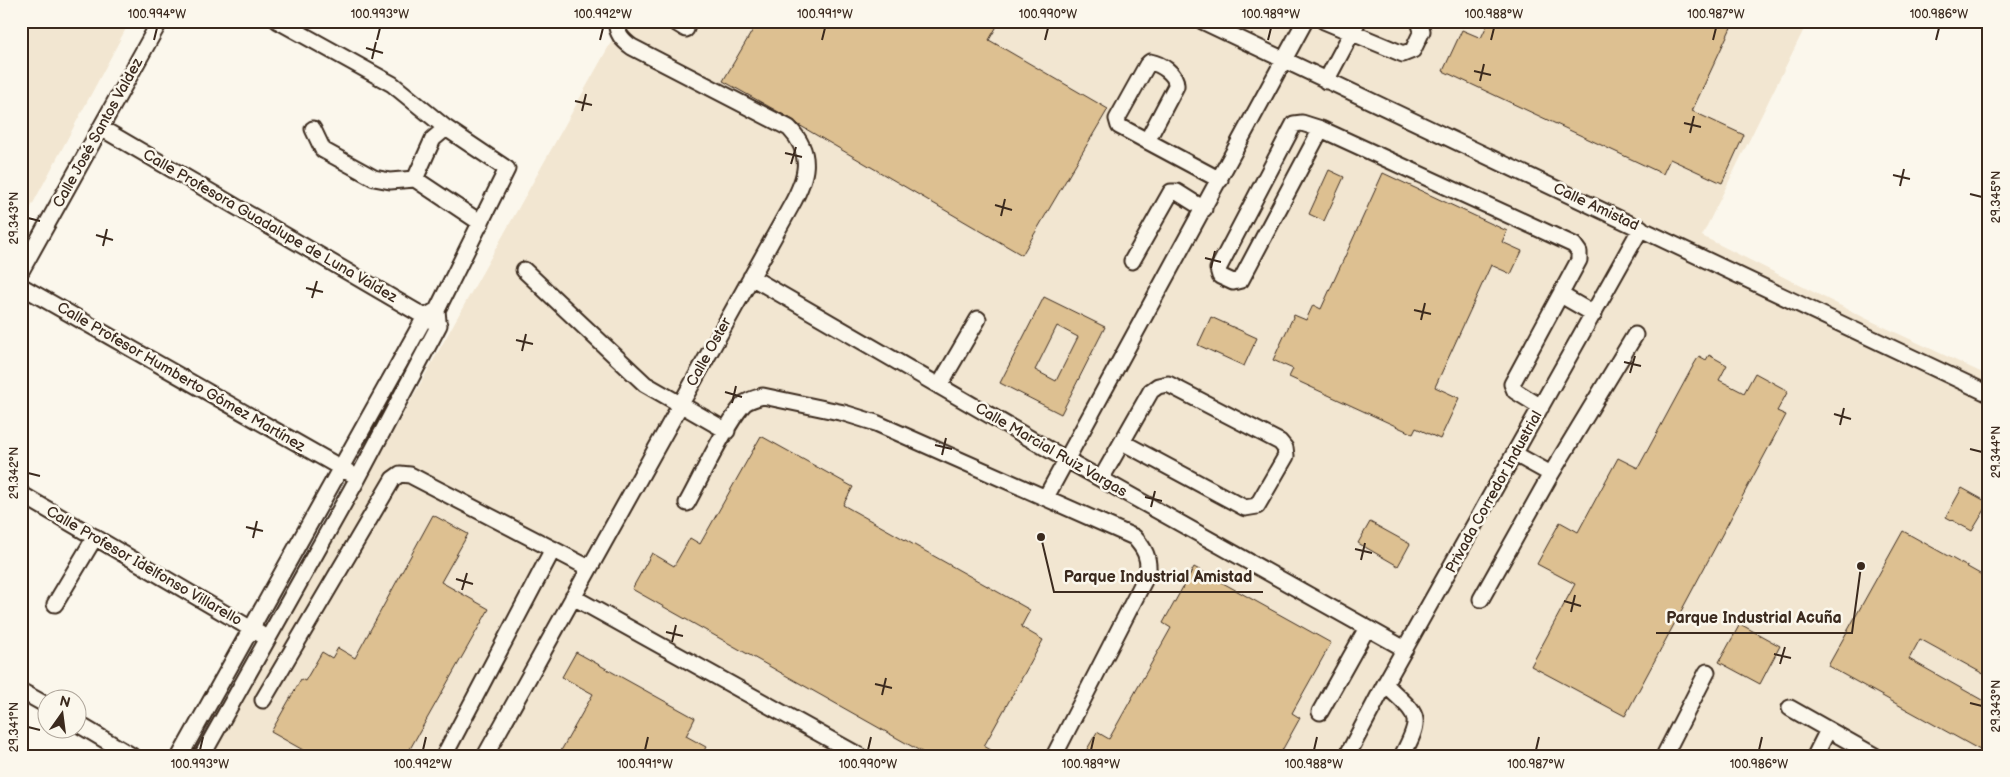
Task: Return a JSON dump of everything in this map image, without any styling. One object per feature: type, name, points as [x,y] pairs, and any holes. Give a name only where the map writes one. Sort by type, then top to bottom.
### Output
[{"type":"street","name":"Calle José Santos Valdez","points":[[21,271],[160,21]]},
{"type":"street","points":[[202,756],[358,478],[434,317],[506,172],[504,165],[446,128],[392,84],[278,21]]},
{"type":"street","name":"Calle Oster","points":[[484,756],[799,190],[806,162],[804,149],[794,132],[777,120],[628,44],[616,31],[616,21]]},
{"type":"street","name":"Calle Amistad","points":[[1202,21],[1285,62],[1641,228],[1989,394]]},
{"type":"street","points":[[1046,497],[1285,62],[1305,21]]},
{"type":"street","points":[[1324,21],[1355,27],[1403,54],[1413,50],[1422,31],[1419,21]]},
{"type":"street","points":[[1326,81],[1355,27]]},
{"type":"street","points":[[1147,141],[1176,86],[1174,76],[1155,63],[1150,62],[1117,119],[1119,126],[1147,141],[1220,180]]},
{"type":"street","points":[[1320,129],[1241,280],[1234,282],[1220,276],[1218,269],[1294,124],[1302,123],[1320,129],[1574,245],[1579,252],[1579,260],[1512,384],[1515,391],[1541,407]]},
{"type":"street","name":"Calle Profesora Guadalupe de Luna Valdez","points":[[101,128],[434,317]]},
{"type":"street","points":[[415,179],[433,139],[446,128]]},
{"type":"street","points":[[312,129],[323,150],[374,178],[390,182],[415,179],[481,223]]},
{"type":"street","points":[[1132,261],[1171,192],[1177,192],[1204,209]]},
{"type":"street","name":"Privada Corredor Industrial","points":[[1347,756],[1385,684],[1641,228]]},
{"type":"street","points":[[524,270],[644,384],[727,431]]},
{"type":"street","name":"Calle Marcial Ruiz Vargas","points":[[751,277],[1067,460],[1405,649]]},
{"type":"street","name":"Calle Profesor Humberto Gómez Martínez","points":[[21,286],[358,478]]},
{"type":"street","points":[[1561,295],[1594,314]]},
{"type":"street","points":[[180,756],[341,468],[434,317]]},
{"type":"street","points":[[939,386],[978,318]]},
{"type":"street","points":[[1481,600],[1551,474],[1635,335]]},
{"type":"street","points":[[1101,479],[1122,442],[1151,392],[1158,386],[1168,384],[1280,442],[1286,448],[1286,456],[1257,506],[1245,508],[1122,442]]},
{"type":"street","points":[[687,503],[744,404],[752,399],[763,396],[861,418],[1046,497],[1134,538],[1144,549],[1149,561],[1148,573],[1054,756]]},
{"type":"street","points":[[1515,454],[1551,474]]},
{"type":"street","points":[[264,700],[393,479],[400,474],[410,475],[589,568]]},
{"type":"street","name":"Calle Profesor Idelfonso Villarello","points":[[21,494],[268,639]]},
{"type":"street","points":[[55,604],[95,537]]},
{"type":"street","points":[[444,756],[553,550]]},
{"type":"street","points":[[573,597],[860,756]]},
{"type":"street","points":[[1320,712],[1367,628]]},
{"type":"street","points":[[1664,756],[1707,672]]},
{"type":"street","points":[[1385,684],[1412,712],[1417,720],[1416,731],[1402,756]]},
{"type":"street","points":[[21,691],[38,700]]},
{"type":"street","points":[[1790,708],[1875,756]]},
{"type":"street","points":[[88,730],[132,756]]},
{"type":"street","points":[[1815,756],[1828,730]]},
{"type":"shaded area","points":[[21,21],[130,21],[21,226]]},
{"type":"shaded area","points":[[623,21],[1808,21],[1702,236],[1867,319],[1989,376],[1989,756],[212,756]]},
{"type":"building","points":[[758,21],[1000,21],[989,40],[1108,109],[1022,255],[793,120],[723,81]]},
{"type":"building","points":[[1489,21],[1734,21],[1692,111],[1744,135],[1722,183],[1670,159],[1663,174],[1443,71],[1462,30],[1481,38]]},
{"type":"building","points":[[1329,170],[1344,177],[1324,221],[1309,214]]},
{"type":"building","points":[[1383,173],[1507,231],[1502,242],[1522,251],[1511,274],[1491,265],[1435,387],[1459,398],[1440,439],[1416,428],[1413,434],[1289,377],[1293,369],[1273,360],[1294,315],[1306,320],[1313,305],[1321,309]]},
{"type":"building","points":[[1044,297],[1105,327],[1061,414],[1000,383]],"holes":[[[1057,326],[1078,337],[1056,381],[1035,370]]]},
{"type":"building","points":[[1211,317],[1257,338],[1244,366],[1198,345]]},
{"type":"building","points":[[1709,355],[1727,365],[1719,380],[1744,393],[1755,373],[1788,391],[1777,411],[1786,415],[1625,716],[1531,666],[1575,584],[1537,564],[1560,522],[1578,532],[1618,458],[1638,468],[1699,356],[1706,360]]},
{"type":"building","points":[[761,436],[853,487],[843,505],[1030,610],[1021,627],[1043,640],[984,746],[1001,756],[929,756],[632,589],[652,553],[674,566],[690,538],[700,544]]},
{"type":"building","points":[[1962,488],[1989,503],[1972,531],[1946,517]]},
{"type":"building","points":[[433,515],[468,534],[441,582],[489,609],[406,756],[300,756],[303,750],[271,732],[301,679],[305,681],[322,652],[332,658],[338,648],[355,658]]},
{"type":"building","points":[[1370,522],[1410,544],[1398,566],[1358,543]]},
{"type":"building","points":[[1903,531],[1989,579],[1989,677],[1920,639],[1909,659],[1989,704],[1989,755],[1828,666]]},
{"type":"building","points":[[1194,567],[1331,643],[1292,713],[1300,718],[1279,756],[1083,756],[1097,732],[1109,739],[1171,628],[1163,623]]},
{"type":"building","points":[[1740,624],[1780,646],[1760,684],[1719,662]]},
{"type":"building","points":[[576,652],[695,718],[686,736],[706,747],[701,756],[558,756],[593,694],[562,677]]},
{"type":"place","name":"Parque Industrial Amistad","points":[[1041,537]]},
{"type":"place","name":"Parque Industrial Acuña","points":[[1861,566]]}]
